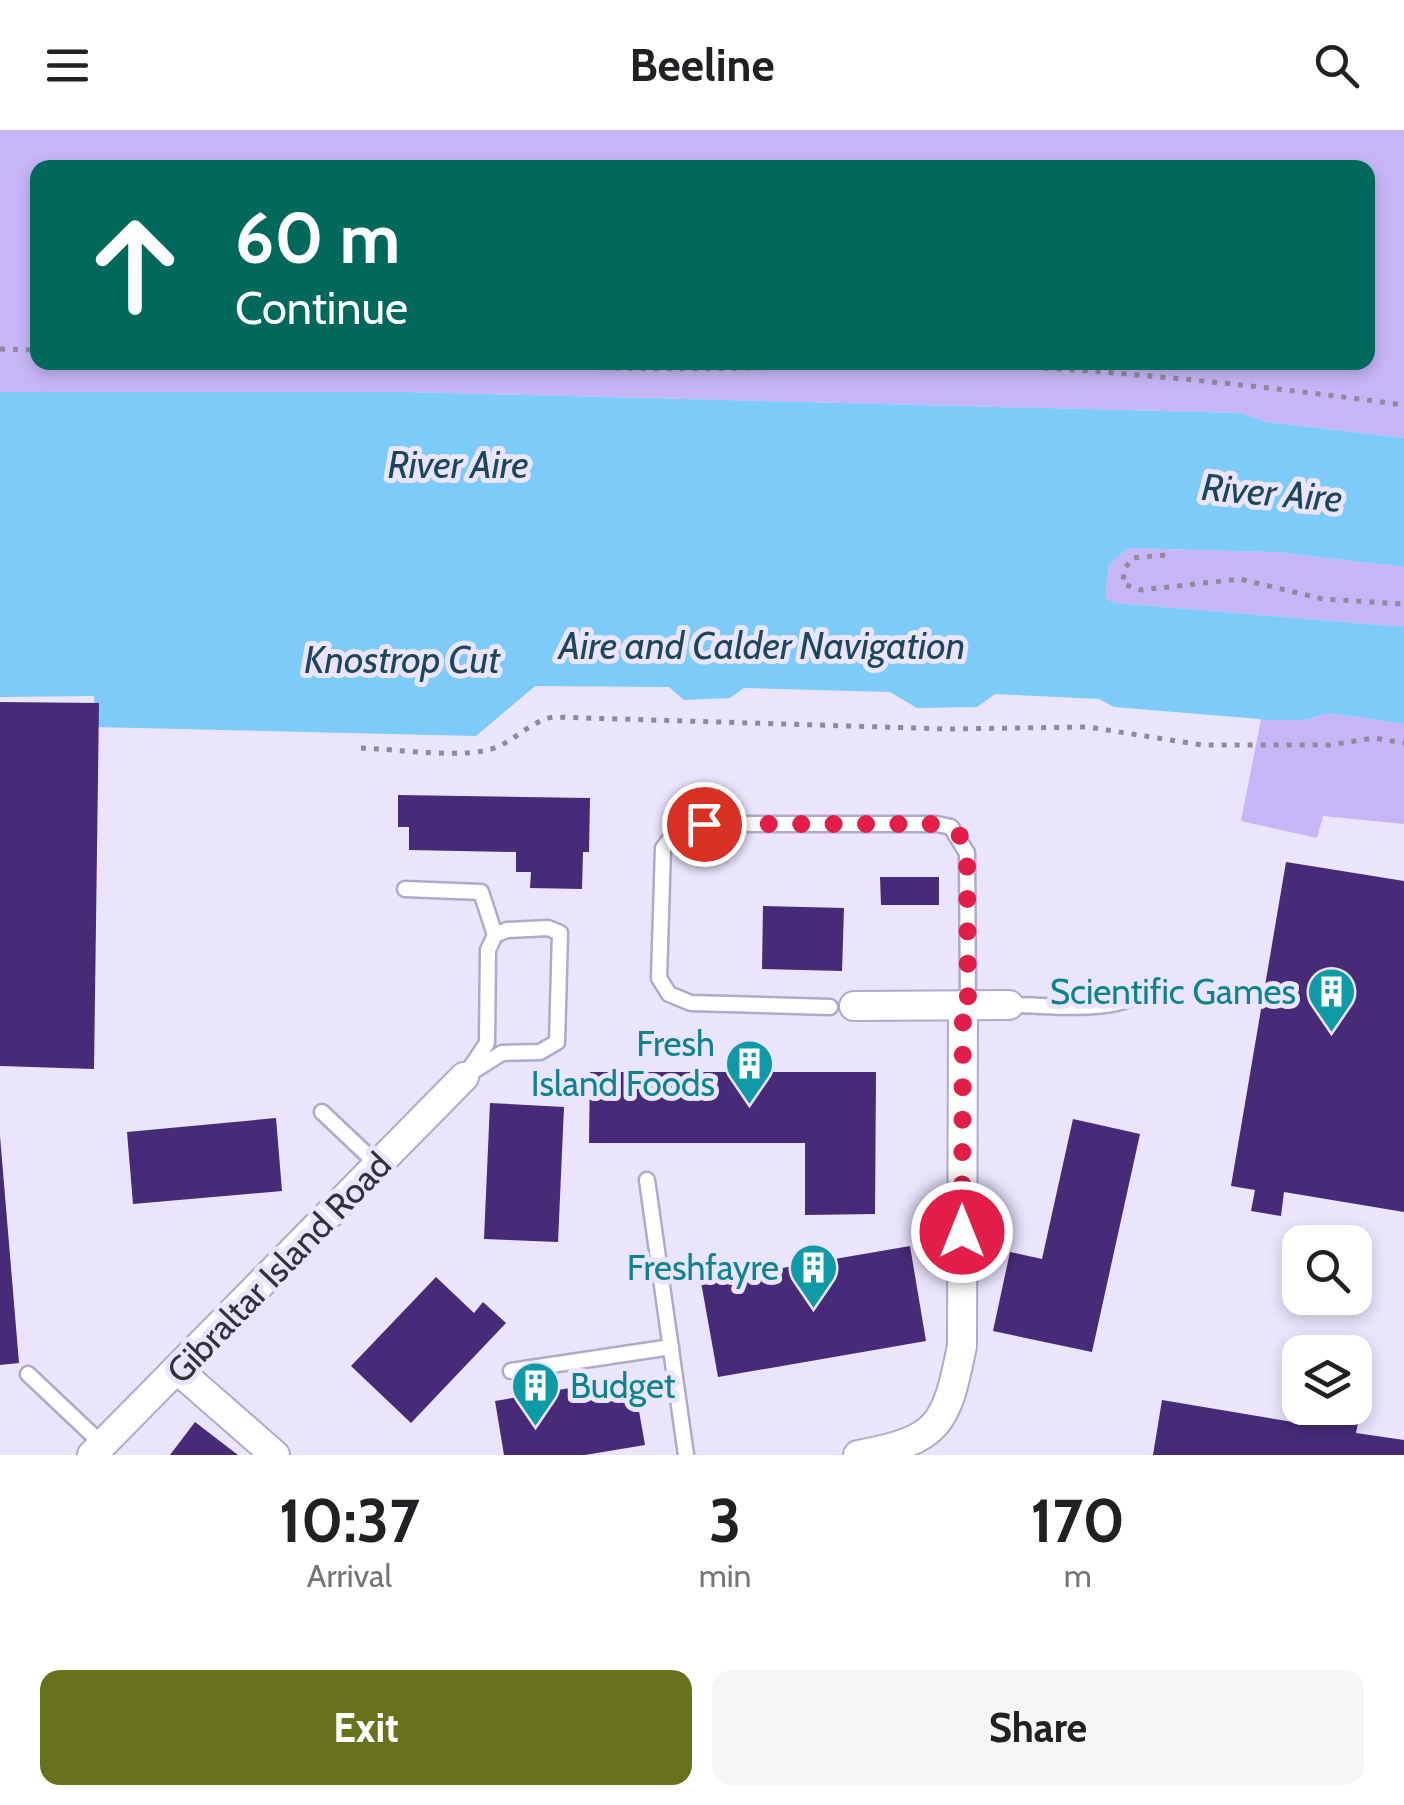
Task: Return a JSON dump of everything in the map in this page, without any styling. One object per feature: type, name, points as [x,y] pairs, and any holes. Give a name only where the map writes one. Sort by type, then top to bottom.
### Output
[{"type":"street","points":[[858,1455],[904,1447],[934,1430],[953,1390],[962,1346],[965,1005]]},
{"type":"street","points":[[842,1007],[1009,1005]]},
{"type":"street","name":"Gibraltar Island Road","points":[[98,1450],[180,1371],[464,1077]]},
{"type":"street","points":[[180,1371],[275,1455]]},
{"type":"lane","points":[[842,1007],[691,1003],[669,994],[659,978],[663,848],[676,830],[704,824],[952,827],[967,853],[965,1005]]},
{"type":"lane","points":[[404,889],[481,892],[495,935],[488,950],[487,1043],[464,1077]]},
{"type":"lane","points":[[464,1077],[502,1053],[540,1052],[557,1042],[560,933],[548,928],[508,930],[495,935]]},
{"type":"lane","points":[[1009,1005],[1110,1005],[1136,1000],[1155,986]]},
{"type":"lane","points":[[322,1112],[379,1166]]},
{"type":"lane","points":[[646,1180],[686,1455]]},
{"type":"lane","points":[[511,1371],[670,1346]]},
{"type":"lane","points":[[28,1374],[98,1450]]},
{"type":"path","points":[[0,349],[30,350]]},
{"type":"path","points":[[1055,370],[1404,404]]},
{"type":"path","points":[[1165,555],[1132,558],[1124,570],[1124,584],[1141,590],[1240,579],[1324,599],[1404,604]]},
{"type":"path","points":[[361,748],[477,751],[498,747],[534,721],[553,717],[949,729],[1088,727],[1202,745],[1330,745],[1374,738],[1404,743]]},
{"type":"shaded area","points":[[0,130],[1404,130],[1404,438],[1267,422],[1240,413],[405,392],[0,392]]},
{"type":"shaded area","points":[[1129,548],[1275,552],[1404,567],[1404,627],[1115,603],[1105,598],[1109,564]]},
{"type":"shaded area","points":[[1329,713],[1404,724],[1404,824],[1323,816],[1317,838],[1241,821],[1261,719],[1304,720]]},
{"type":"water","points":[[0,392],[405,392],[1240,413],[1267,422],[1404,438],[1404,567],[1275,552],[1129,548],[1109,564],[1105,598],[1115,603],[1404,627],[1404,724],[1329,713],[1304,720],[1272,720],[1114,707],[1099,699],[995,694],[977,707],[917,708],[890,692],[744,688],[730,698],[684,700],[669,687],[535,686],[476,736],[95,727],[94,696],[0,697]]},
{"type":"building","points":[[0,702],[99,703],[94,1069],[0,1066]]},
{"type":"building","points":[[398,795],[590,798],[589,852],[583,852],[582,889],[530,888],[531,872],[516,872],[516,852],[409,850],[409,827],[398,827]]},
{"type":"building","name":"Scientific Games","points":[[1286,862],[1404,881],[1404,1212],[1284,1192],[1281,1216],[1251,1211],[1255,1190],[1231,1186]]},
{"type":"building","points":[[880,877],[939,877],[939,905],[881,905]]},
{"type":"building","points":[[763,906],[844,908],[842,971],[762,969]]},
{"type":"building","points":[[590,1072],[876,1072],[875,1214],[805,1215],[805,1143],[589,1143]]},
{"type":"building","points":[[490,1103],[564,1107],[558,1242],[484,1239]]},
{"type":"building","points":[[276,1118],[282,1191],[133,1204],[127,1132]]},
{"type":"building","points":[[1073,1119],[1140,1134],[1092,1352],[993,1331],[1010,1252],[1042,1259]]},
{"type":"building","points":[[0,1136],[19,1363],[0,1365]]},
{"type":"building","name":"Freshfayre","points":[[910,1246],[926,1341],[718,1377],[701,1282]]},
{"type":"building","points":[[436,1277],[474,1313],[483,1302],[506,1323],[411,1423],[351,1366]]},
{"type":"building","points":[[633,1377],[645,1445],[585,1455],[504,1455],[495,1401]]},
{"type":"building","points":[[1162,1400],[1282,1420],[1282,1425],[1358,1425],[1356,1433],[1404,1440],[1404,1455],[1153,1455]]},
{"type":"building","points":[[195,1422],[238,1455],[170,1455]]},
{"type":"place","name":"Scientific Games","points":[[1331,1034]]},
{"type":"place","name":"Fresh Island Foods","points":[[750,1106]]},
{"type":"place","name":"Freshfayre","points":[[814,1310]]},
{"type":"place","name":"Budget","points":[[535,1428]]},
{"type":"route","points":[[704,824],[937,824],[952,827],[962,838],[967,853],[968,1006],[963,1005],[962,1232]]},
{"type":"water label","name":"River Aire","points":[[458,465]]},
{"type":"water label","name":"River Aire","points":[[1272,493]]},
{"type":"water label","name":"Aire and Calder Navigation","points":[[762,646]]},
{"type":"water label","name":"Knostrop Cut","points":[[402,660]]}]
